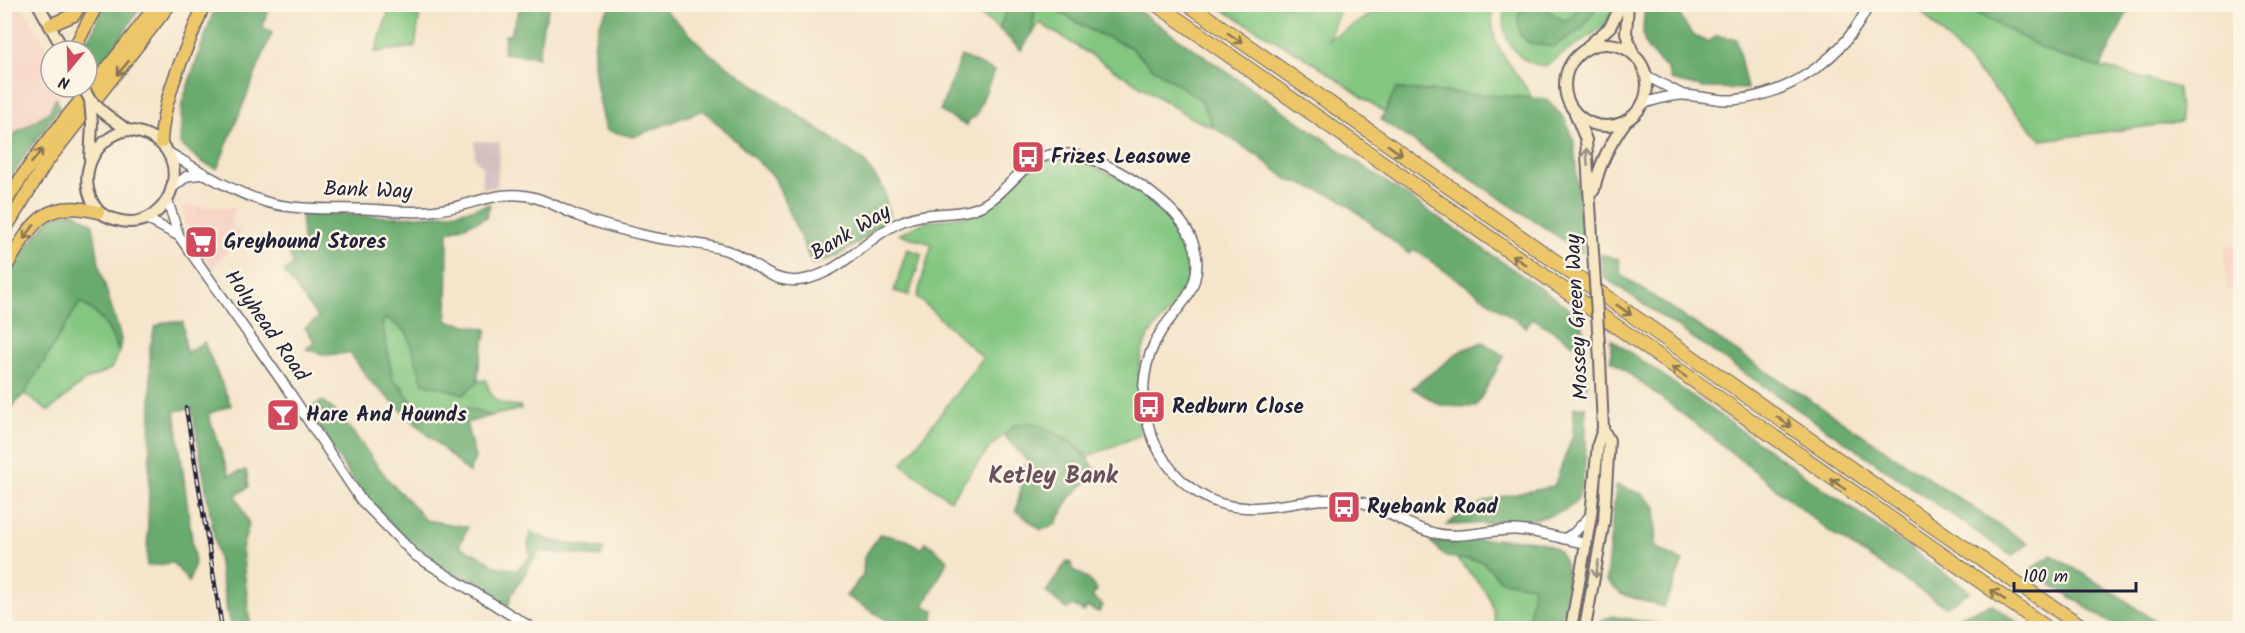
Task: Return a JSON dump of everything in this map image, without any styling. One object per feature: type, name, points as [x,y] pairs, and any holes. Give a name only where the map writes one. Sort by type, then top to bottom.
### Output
[{"type":"highway","points":[[50,25],[75,15],[80,4]]},
{"type":"highway","points":[[79,39],[98,4]]},
{"type":"highway","points":[[122,50],[148,4]]},
{"type":"highway","points":[[4,205],[22,175],[133,39],[156,4]]},
{"type":"highway","points":[[4,231],[45,164],[171,4]]},
{"type":"highway","points":[[165,147],[162,119],[166,101],[204,4]]},
{"type":"highway","points":[[1156,4],[2046,628]]},
{"type":"highway","points":[[1188,4],[1947,536],[2084,628]]},
{"type":"highway","points":[[4,270],[30,228],[49,212],[61,207],[98,212]]},
{"type":"main road","points":[[38,4],[58,39]]},
{"type":"main road","points":[[1622,4],[1610,27],[1571,61],[1564,78],[1568,103],[1575,113],[1598,126],[1612,126],[1626,122],[1642,104],[1647,86],[1645,75],[1626,33],[1628,4]]},
{"type":"main road","points":[[1584,49],[1601,43],[1618,45],[1634,54]]},
{"type":"main road","points":[[90,100],[127,130],[150,136],[165,147],[174,172],[172,188],[167,199],[153,216],[141,220],[119,221],[98,212],[88,195],[87,171],[90,160],[92,124],[90,100]]},
{"type":"main road","name":"Mossey Green Way","points":[[1571,628],[1587,544],[1598,444],[1603,429],[1586,140],[1575,113]]},
{"type":"main road","name":"Mossey Green Way","points":[[1591,202],[1598,170],[1609,145],[1626,122]]},
{"type":"main road","points":[[90,160],[109,137],[127,130]]},
{"type":"main road","name":"Mossey Green Way","points":[[1586,628],[1604,521],[1609,438],[1603,429]]},
{"type":"main road","points":[[1587,544],[1593,544],[1597,537],[1605,458],[1609,448]]},
{"type":"main road","points":[[1576,628],[1583,602],[1592,599]]},
{"type":"street","points":[[1642,104],[1669,96],[1683,95],[1730,100],[1771,94],[1819,65],[1846,40],[1869,4]]},
{"type":"street","points":[[1645,75],[1683,95]]},
{"type":"street","name":"Bank Way","points":[[165,147],[205,174],[264,201],[287,206],[430,211],[498,194],[523,195],[538,198],[598,224],[649,237],[706,244],[728,251],[744,258],[769,276],[783,281],[797,281],[835,267],[904,220],[924,215],[974,209],[991,200],[1018,173],[1038,159],[1055,154],[1077,155],[1118,172],[1167,205],[1187,230],[1198,256],[1192,287],[1159,334],[1152,350],[1146,370],[1143,405],[1155,446],[1169,468],[1185,484],[1212,501],[1245,509],[1344,499],[1372,505],[1431,533],[1452,536],[1517,530],[1587,544]]},
{"type":"street","points":[[172,188],[187,176],[205,174]]},
{"type":"street","points":[[167,199],[179,236]]},
{"type":"street","points":[[141,220],[179,236]]},
{"type":"street","name":"Holyhead Road","points":[[179,236],[288,390],[333,461],[368,509],[416,556],[532,628]]},
{"type":"street","points":[[1564,539],[1584,525],[1591,515]]},
{"type":"shaded area","points":[[4,5],[21,5],[42,39],[39,39],[39,99],[56,99],[49,112],[7,138],[4,133]]},
{"type":"shaded area","points":[[474,141],[500,142],[497,187],[482,188],[482,166],[475,158]]},
{"type":"shaded area","points":[[182,206],[236,208],[230,222],[240,233],[213,269],[192,241],[184,221]]},
{"type":"shaded area","points":[[2225,246],[2240,246],[2240,307],[2237,289],[2226,290]]},
{"type":"green space","points":[[216,4],[271,5],[262,26],[272,33],[217,169],[202,162],[180,144],[182,103]]},
{"type":"green space","points":[[1922,4],[1961,5],[2052,53],[2178,88],[2181,122],[2042,140],[1916,6]]},
{"type":"green space","points":[[102,5],[142,5],[99,70],[99,39],[88,39],[94,30]]},
{"type":"green space","points":[[391,5],[421,5],[415,47],[375,52]]},
{"type":"green space","points":[[521,5],[550,5],[543,26],[538,57],[503,53],[505,35],[510,35]]},
{"type":"green space","points":[[613,5],[662,7],[709,53],[864,161],[884,189],[889,215],[854,246],[833,257],[812,264],[774,177],[703,110],[633,137],[606,130],[596,82],[594,48],[603,17]]},
{"type":"green space","points":[[982,5],[1009,5],[999,29],[978,13]]},
{"type":"green space","points":[[1009,5],[1035,5],[1032,34],[1021,50],[999,29]]},
{"type":"green space","points":[[1035,5],[1048,5],[1090,30],[1130,47],[1153,68],[1201,100],[1213,127],[1193,119],[1040,23],[1032,34]]},
{"type":"green space","points":[[1048,5],[1130,5],[1582,317],[1587,387],[1578,369],[1581,361],[1580,348],[1533,318],[1526,327],[1413,249],[1409,254],[1339,198],[1287,179],[1258,156],[1213,127],[1201,100],[1153,68],[1130,47],[1090,30]]},
{"type":"green space","points":[[1214,5],[1342,5],[1328,40],[1387,5],[1493,5],[1492,21],[1497,45],[1532,98],[1396,89],[1385,113],[1311,61]]},
{"type":"green space","points":[[1506,5],[1618,5],[1603,27],[1545,66],[1525,60],[1511,46],[1504,26]]},
{"type":"green space","points":[[1526,5],[1546,9],[1564,21],[1571,18],[1580,5],[1598,5],[1582,29],[1552,47],[1529,43],[1520,35],[1519,15]]},
{"type":"green space","points":[[1645,5],[1678,5],[1687,28],[1702,40],[1708,42],[1717,36],[1736,39],[1747,89],[1704,88],[1670,80],[1668,69],[1652,54],[1644,42]]},
{"type":"green space","points":[[1961,5],[2131,5],[2100,68],[2052,53]]},
{"type":"green space","points":[[961,56],[994,71],[976,116],[969,120],[966,126],[940,111]]},
{"type":"green space","points":[[1396,89],[1546,99],[1564,118],[1574,142],[1583,253],[1381,120]]},
{"type":"green space","points":[[56,99],[60,108],[26,153],[5,188],[5,133],[8,138],[49,112]]},
{"type":"green space","points":[[1074,159],[1117,177],[1140,190],[1160,205],[1177,223],[1188,243],[1192,265],[1187,289],[1179,302],[1151,332],[1140,362],[1138,387],[1141,435],[1089,456],[1062,436],[1017,424],[991,446],[950,500],[902,464],[983,358],[917,297],[932,244],[899,234],[925,222],[982,213],[1029,169],[1051,160]]},
{"type":"green space","points":[[490,204],[486,218],[448,232],[447,321],[487,329],[479,363],[478,381],[464,394],[423,383],[407,333],[387,318],[382,323],[393,380],[425,419],[433,410],[448,409],[448,421],[467,408],[491,416],[466,423],[475,458],[469,473],[371,382],[350,353],[326,355],[306,349],[315,342],[305,328],[318,318],[284,272],[293,265],[288,251],[303,241],[301,212],[396,217],[420,216],[444,214]]},
{"type":"green space","points":[[73,211],[93,224],[100,269],[121,339],[119,352],[104,323],[80,302],[24,394],[5,415],[5,282],[21,253],[52,217]]},
{"type":"green space","points":[[907,249],[922,254],[909,295],[894,291]]},
{"type":"green space","points":[[1600,254],[1619,259],[1621,275],[2028,544],[2012,556],[1604,277]]},
{"type":"green space","points":[[80,302],[104,323],[119,352],[111,369],[84,381],[49,411],[24,394]]},
{"type":"green space","points":[[387,317],[407,333],[423,383],[464,394],[478,381],[486,380],[490,392],[497,400],[507,405],[520,406],[521,409],[491,416],[467,408],[447,421],[426,419],[415,410],[402,386],[393,380],[382,323]]},
{"type":"green space","points":[[165,322],[183,322],[186,353],[204,342],[231,405],[208,414],[229,475],[246,470],[249,487],[236,495],[249,524],[242,549],[250,624],[255,628],[230,628],[192,408],[175,411],[195,563],[189,582],[173,563],[147,566],[150,347],[155,327]]},
{"type":"green space","points":[[1611,339],[1970,591],[1946,607],[1830,532],[1706,432],[1611,360]]},
{"type":"green space","points":[[1483,342],[1504,356],[1476,407],[1442,406],[1412,388],[1462,350]]},
{"type":"green space","points":[[323,401],[352,430],[385,475],[425,520],[468,527],[459,546],[490,561],[491,565],[517,570],[530,556],[528,544],[531,532],[549,540],[604,549],[601,557],[539,551],[512,594],[508,606],[455,577],[405,543],[364,496],[308,408]]},
{"type":"green space","points":[[1574,407],[1586,407],[1584,470],[1575,502],[1566,510],[1535,519],[1447,525],[1459,515],[1484,502],[1554,486],[1573,435]]},
{"type":"green space","points":[[1036,423],[1063,437],[1079,449],[1096,472],[1070,498],[1055,525],[1041,530],[1016,511],[1027,461],[1004,435],[1016,424]]},
{"type":"green space","points":[[1616,485],[1642,494],[1656,507],[1655,547],[1683,561],[1664,607],[1621,594],[1606,580]]},
{"type":"green space","points":[[880,534],[907,540],[922,549],[926,542],[948,560],[924,606],[934,610],[932,628],[900,628],[846,596],[863,575],[864,557]]},
{"type":"green space","points":[[1501,539],[1539,542],[1559,552],[1567,572],[1567,584],[1559,628],[1528,628],[1533,586],[1501,581],[1482,561],[1446,557],[1431,542]]},
{"type":"green space","points":[[2052,555],[2122,598],[2164,628],[2118,628],[2029,570]]},
{"type":"green space","points":[[1456,558],[1482,561],[1501,581],[1534,586],[1528,628],[1495,628],[1493,607],[1484,589]]},
{"type":"green space","points":[[1067,561],[1071,563],[1072,569],[1087,578],[1097,590],[1092,597],[1103,605],[1099,612],[1087,607],[1084,612],[1073,605],[1067,609],[1046,592]]},
{"type":"green space","points":[[1991,604],[2026,628],[1967,628],[1959,616]]},
{"type":"green space","points":[[1612,616],[1682,628],[1599,628],[1601,621]]},
{"type":"railway","points":[[186,408],[222,628]]},
{"type":"place","name":"Frizes Leasowe","points":[[1028,157]]},
{"type":"place","name":"Greyhound Stores","points":[[201,242]]},
{"type":"place","name":"Redburn Close","points":[[1149,407]]},
{"type":"place","name":"Hare And Hounds","points":[[283,415]]},
{"type":"place","name":"Ryebank Road","points":[[1344,507]]},
{"type":"district","name":"Ketley Bank","points":[[1053,476]]}]
